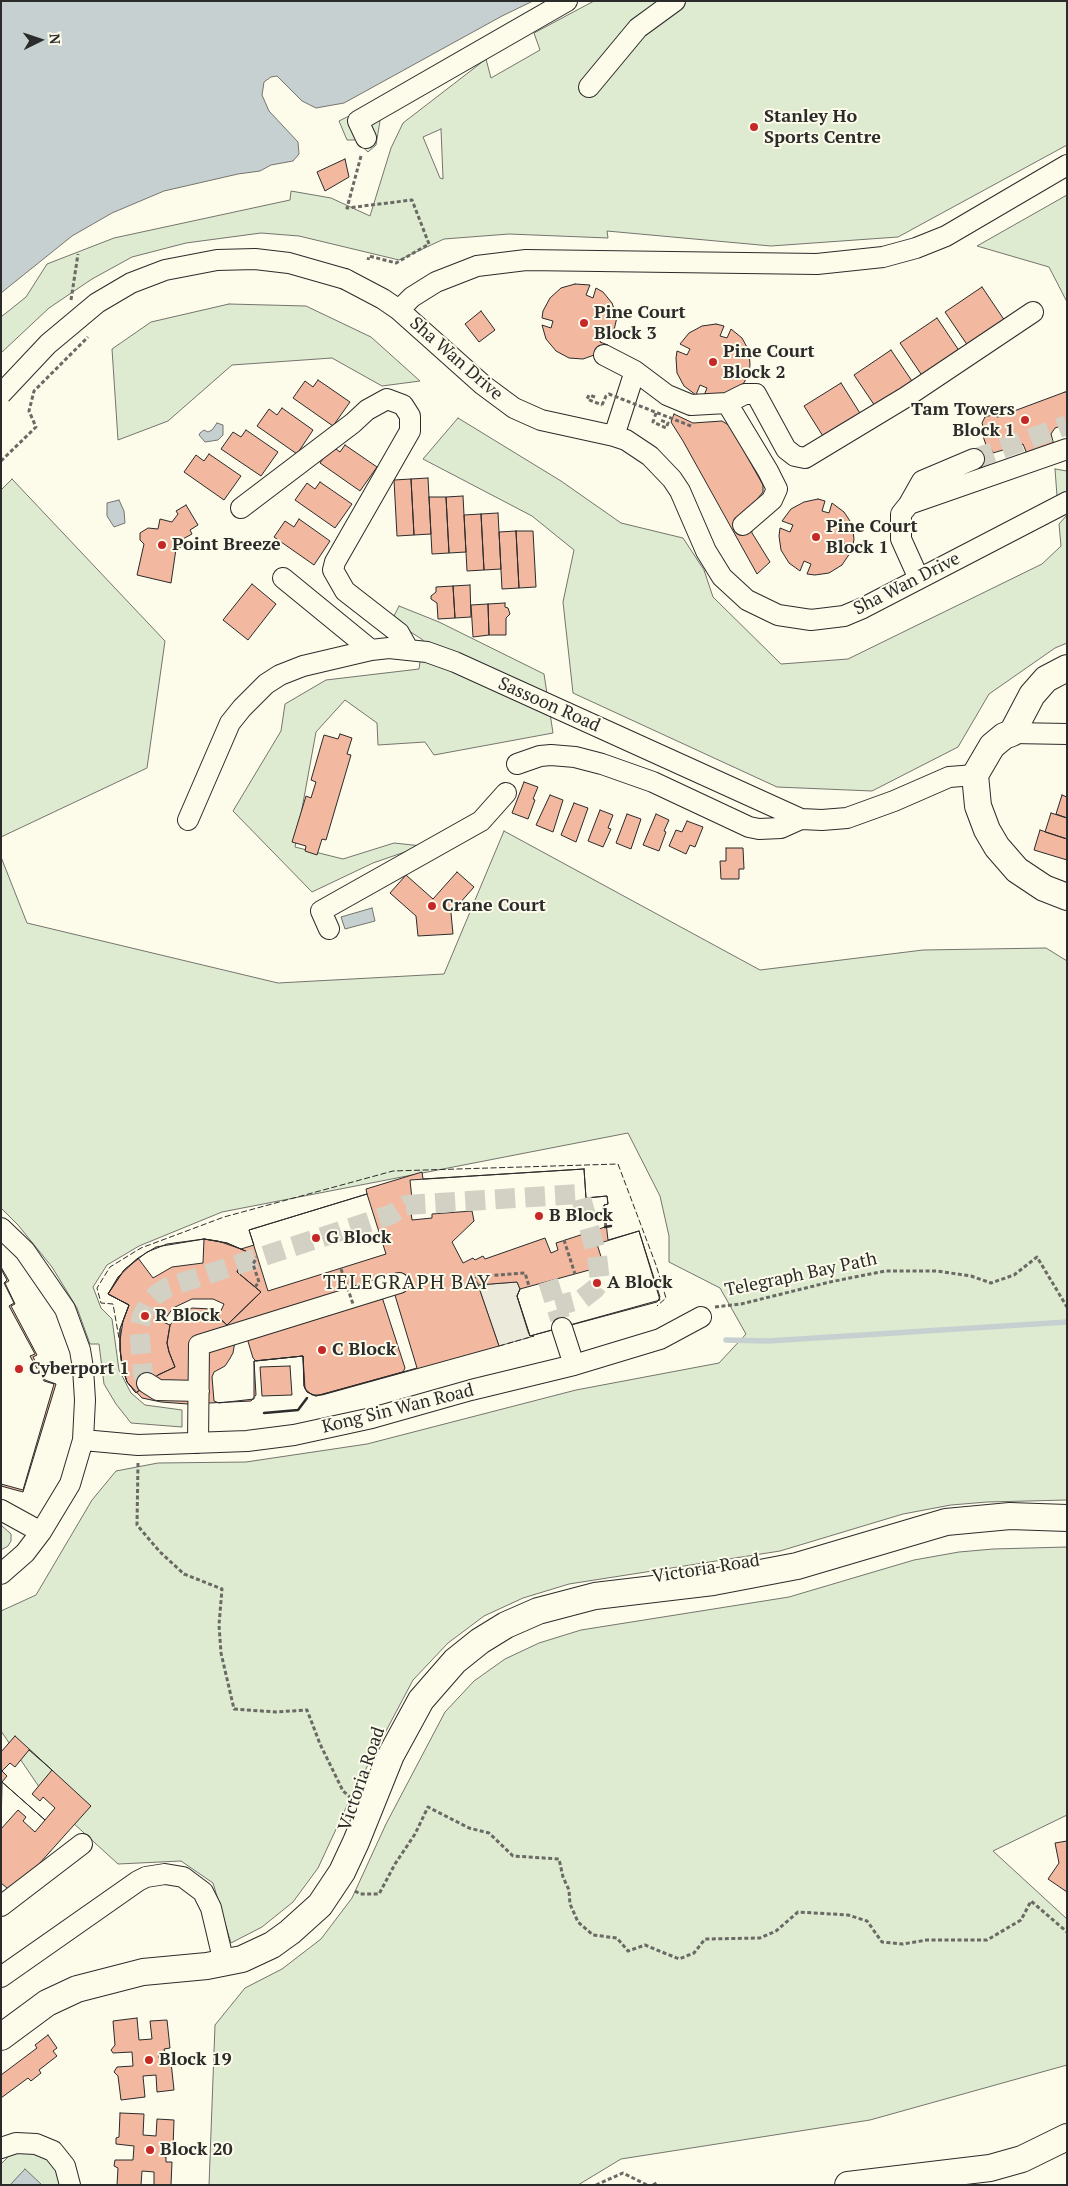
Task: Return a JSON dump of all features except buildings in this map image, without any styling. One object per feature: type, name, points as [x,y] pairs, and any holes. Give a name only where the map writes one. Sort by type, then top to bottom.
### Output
[{"type":"main road","points":[[1067,668],[1046,679],[1032,695],[1012,733],[1004,736],[992,746],[975,775],[978,806],[987,830],[997,846],[1016,870],[1044,888],[1067,897]]},
{"type":"main road","name":"Victoria Road","points":[[1,2037],[47,2003],[77,1989],[143,1972],[224,1963],[242,1959],[272,1945],[296,1928],[320,1904],[342,1872],[391,1755],[421,1700],[455,1661],[480,1641],[506,1625],[538,1611],[581,1599],[714,1582],[797,1566],[946,1522],[1002,1516],[1067,1518]]},
{"type":"main road","points":[[848,2185],[990,2168],[1022,2159],[1067,2138]]},
{"type":"street","points":[[366,138],[358,121],[567,1]]},
{"type":"street","points":[[589,86],[638,28],[675,1]]},
{"type":"street","name":"Sha Wan Drive","points":[[1067,165],[946,236],[916,248],[883,257],[817,264],[526,260],[477,266],[436,282],[412,297],[399,310],[483,385],[514,408],[540,420],[614,436],[639,447],[667,472],[680,491],[714,565],[734,589],[747,600],[762,608],[794,618],[844,616],[863,608],[1067,502]]},
{"type":"street","points":[[1,394],[48,344],[97,303],[131,284],[165,270],[217,260],[255,259],[274,261],[345,279],[376,295],[399,310]]},
{"type":"street","points":[[604,355],[635,371],[667,395],[691,405],[727,403],[745,394],[756,394],[786,449],[795,456],[805,458],[906,397],[1033,312]]},
{"type":"street","points":[[614,436],[635,371]]},
{"type":"street","points":[[241,508],[353,423],[367,410],[387,399],[403,405],[410,416],[410,431],[335,562],[334,570],[345,591],[399,632],[408,649]]},
{"type":"street","points":[[727,403],[777,489],[772,500],[744,525]]},
{"type":"street","points":[[909,504],[1067,449]]},
{"type":"street","points":[[919,579],[901,539],[901,514],[922,481],[974,459]]},
{"type":"street","points":[[283,578],[371,650]]},
{"type":"street","name":"Sassoon Road","points":[[188,820],[230,723],[254,695],[266,684],[288,672],[332,658],[371,650],[408,649],[427,652],[455,662],[801,819],[847,818],[894,801],[949,777],[975,775]]},
{"type":"street","points":[[1012,733],[1067,734]]},
{"type":"street","points":[[517,764],[540,756],[551,755],[575,757],[602,764],[653,782],[759,830],[781,828],[801,819]]},
{"type":"street","points":[[329,929],[320,911],[481,821],[506,793]]},
{"type":"street","points":[[1,1228],[24,1251],[65,1309],[80,1350],[85,1400],[83,1440],[70,1484],[41,1532],[25,1553],[1,1574]]},
{"type":"street","points":[[198,1434],[199,1345],[399,1283]]},
{"type":"street","name":"Kong Sin Wan Road","points":[[83,1440],[138,1445],[198,1434],[264,1440],[294,1434],[372,1418],[471,1390],[574,1365],[660,1339],[708,1312]]},
{"type":"street","points":[[562,1328],[574,1365]]},
{"type":"street","points":[[148,1383],[158,1390],[199,1397]]},
{"type":"street","points":[[1,1510],[41,1532]]},
{"type":"street","points":[[1,1906],[82,1844]]},
{"type":"street","points":[[1,1977],[146,1877],[165,1874],[174,1874],[192,1882],[199,1886],[208,1898],[224,1963]]},
{"type":"street","points":[[1,2148],[16,2143],[36,2144],[53,2151],[65,2166],[70,2185]]},
{"type":"path","points":[[366,138],[347,208],[412,200],[429,244],[396,263],[369,256],[368,260]]},
{"type":"path","points":[[595,398],[588,395],[587,399],[602,405],[609,394],[691,426]]},
{"type":"path","points":[[656,413],[652,422],[666,428],[668,423],[660,420]]},
{"type":"path","points":[[564,1240],[575,1274]]},
{"type":"path","points":[[255,1287],[259,1282],[253,1264],[257,1257]]},
{"type":"path","name":"Telegraph Bay Path","points":[[708,1312],[830,1282],[884,1271],[937,1271],[971,1276],[991,1284],[1014,1275],[1037,1258],[1067,1306]]},
{"type":"path","points":[[341,1268],[353,1304]]},
{"type":"path","points":[[478,1285],[472,1277],[525,1273],[529,1286]]},
{"type":"path","points":[[138,1455],[137,1525],[160,1552],[184,1574],[222,1589],[219,1625],[221,1653],[234,1709],[276,1712],[307,1710],[320,1744],[343,1791],[357,1803]]},
{"type":"path","points":[[353,1890],[360,1894],[379,1894],[395,1864],[415,1834],[428,1807],[469,1828],[489,1833],[513,1856],[559,1859],[563,1877],[569,1890],[570,1904],[578,1922],[594,1935],[617,1938],[628,1951],[645,1945],[679,1959],[694,1953],[705,1939],[760,1938],[776,1931],[798,1912],[848,1915],[867,1921],[882,1942],[903,1944],[927,1940],[987,1940],[1021,1920],[1031,1901],[1067,1932]]},
{"type":"path","points":[[596,2185],[623,2173],[647,2185]]},
{"type":"path","points":[[653,2185],[658,2182]]},
{"type":"green space","name":"Stanley Ho Sports Centre","points":[[594,1],[1067,1],[1067,145],[898,237],[771,246],[607,231],[608,238],[509,234],[444,239],[399,260],[299,236],[261,233],[186,243],[132,257],[92,279],[49,308],[1,353],[1,317],[26,297],[47,264],[114,238],[290,200],[291,191],[331,198],[370,216],[391,148],[403,123],[486,59],[491,78],[540,50],[534,33]],"holes":[[[441,129],[443,179],[440,178],[423,137]]]},
{"type":"green space","points":[[359,111],[380,121],[376,145],[368,152],[355,140],[347,140],[339,121]]},
{"type":"green space","points":[[1067,195],[1067,302],[1049,267],[977,246]]},
{"type":"green space","points":[[229,304],[306,306],[371,337],[420,381],[382,386],[332,358],[232,365],[168,421],[118,440],[112,349],[151,322]]},
{"type":"green space","points":[[458,418],[561,481],[621,523],[683,538],[704,570],[713,597],[781,664],[848,659],[1042,564],[1061,546],[1059,524],[1067,515],[1067,643],[1055,648],[989,694],[958,747],[872,791],[777,787],[573,693],[563,602],[574,550],[532,516],[423,459]]},
{"type":"green space","points":[[1055,469],[1067,471],[1067,493],[1057,496]]},
{"type":"green space","points":[[12,479],[165,641],[147,768],[1,837],[1,490]]},
{"type":"green space","points":[[399,606],[439,622],[544,674],[553,733],[434,755],[425,742],[378,745],[377,723],[345,700],[316,732],[295,847],[343,859],[394,843],[422,846],[373,863],[312,892],[233,811],[281,731],[285,704],[326,680],[419,669],[423,640],[392,620]]},
{"type":"green space","points":[[504,831],[760,970],[923,950],[1046,948],[1067,961],[1067,1500],[951,1505],[903,1514],[780,1551],[569,1584],[523,1598],[484,1616],[448,1643],[413,1680],[351,1797],[318,1868],[293,1902],[262,1927],[231,1943],[213,1883],[181,1861],[118,1864],[48,1800],[1,1731],[1,1611],[36,1595],[92,1500],[116,1471],[158,1463],[246,1462],[367,1444],[576,1390],[719,1363],[746,1334],[720,1288],[669,1262],[669,1236],[660,1196],[628,1133],[222,1212],[139,1246],[107,1265],[93,1287],[101,1308],[112,1319],[119,1370],[131,1393],[145,1405],[182,1410],[182,1427],[131,1423],[116,1404],[104,1384],[99,1344],[90,1344],[77,1308],[52,1267],[18,1225],[1,1208],[1,857],[27,923],[278,983],[444,974]]},
{"type":"green space","points":[[1,1525],[11,1534],[11,1541],[8,1546],[1,1550]]},
{"type":"green space","points":[[1067,1547],[1067,1815],[993,1851],[1067,1919],[1067,2065],[870,2120],[621,2159],[578,2185],[209,2185],[215,2025],[245,1988],[282,1969],[321,1939],[352,1898],[386,1824],[445,1712],[474,1681],[505,1659],[539,1643],[581,1630],[789,1597],[914,1560],[959,1552]]},
{"type":"green space","points":[[24,2151],[52,2159],[62,2185],[1,2185],[1,2164],[10,2155]]},
{"type":"shaded area","points":[[1,1],[533,1],[502,16],[344,103],[316,108],[302,101],[277,76],[271,77],[264,82],[262,95],[269,111],[298,142],[299,154],[293,161],[271,165],[260,171],[238,174],[164,191],[112,213],[72,236],[1,293]]},
{"type":"shaded area","points":[[217,423],[223,425],[223,435],[218,440],[205,442],[199,435],[200,433],[204,430],[208,432],[212,430]]},
{"type":"shaded area","points":[[119,500],[124,511],[125,523],[114,527],[107,516],[107,503]]},
{"type":"shaded area","points":[[372,908],[375,921],[345,929],[341,917]]},
{"type":"shaded area","points":[[517,1282],[520,1289],[517,1296],[528,1332],[530,1336],[534,1336],[499,1346],[478,1285]]},
{"type":"shaded area","points":[[25,2169],[42,2185],[10,2185]]},
{"type":"waterway","points":[[726,1340],[768,1341],[1067,1322]]},
{"type":"tunnel","points":[[974,459],[1067,425]]},
{"type":"tunnel","points":[[147,1383],[143,1374],[139,1328],[142,1316],[149,1302],[157,1294],[168,1287],[390,1215],[406,1205],[580,1194],[597,1256],[600,1282],[595,1289],[582,1299],[556,1306]]},
{"type":"tunnel","points":[[548,1281],[560,1319]]},
{"type":"fence","points":[[119,1338],[113,1304],[101,1303],[97,1288],[110,1267],[141,1248],[224,1217],[393,1171],[618,1164],[656,1265],[666,1298],[657,1306]]},
{"type":"fence","points":[[499,1346],[534,1336]]},
{"type":"wall","points":[[605,1227],[611,1226]]},
{"type":"wall","points":[[264,1413],[298,1410],[307,1398]]},
{"type":"place","name":"Stanley Ho Sports Centre","points":[[754,127]]},
{"type":"place","name":"Pine Court Block 3","points":[[584,323]]},
{"type":"place","name":"Pine Court Block 2","points":[[713,362]]},
{"type":"place","name":"Tam Towers Block 1","points":[[1025,420]]},
{"type":"place","name":"Pine Court Block 1","points":[[816,537]]},
{"type":"place","name":"Point Breeze","points":[[162,545]]},
{"type":"place","name":"Crane Court","points":[[432,906]]},
{"type":"place","name":"B Block","points":[[539,1216]]},
{"type":"place","name":"G Block","points":[[316,1238]]},
{"type":"place","name":"A Block","points":[[597,1283]]},
{"type":"place","name":"R Block","points":[[145,1316]]},
{"type":"place","name":"C Block","points":[[322,1350]]},
{"type":"place","name":"Cyberport 1","points":[[19,1369]]},
{"type":"place","name":"Block 19","points":[[149,2060]]},
{"type":"place","name":"Block 20","points":[[150,2150]]},
{"type":"district","name":"TELEGRAPH BAY","points":[[407,1283]]}]
